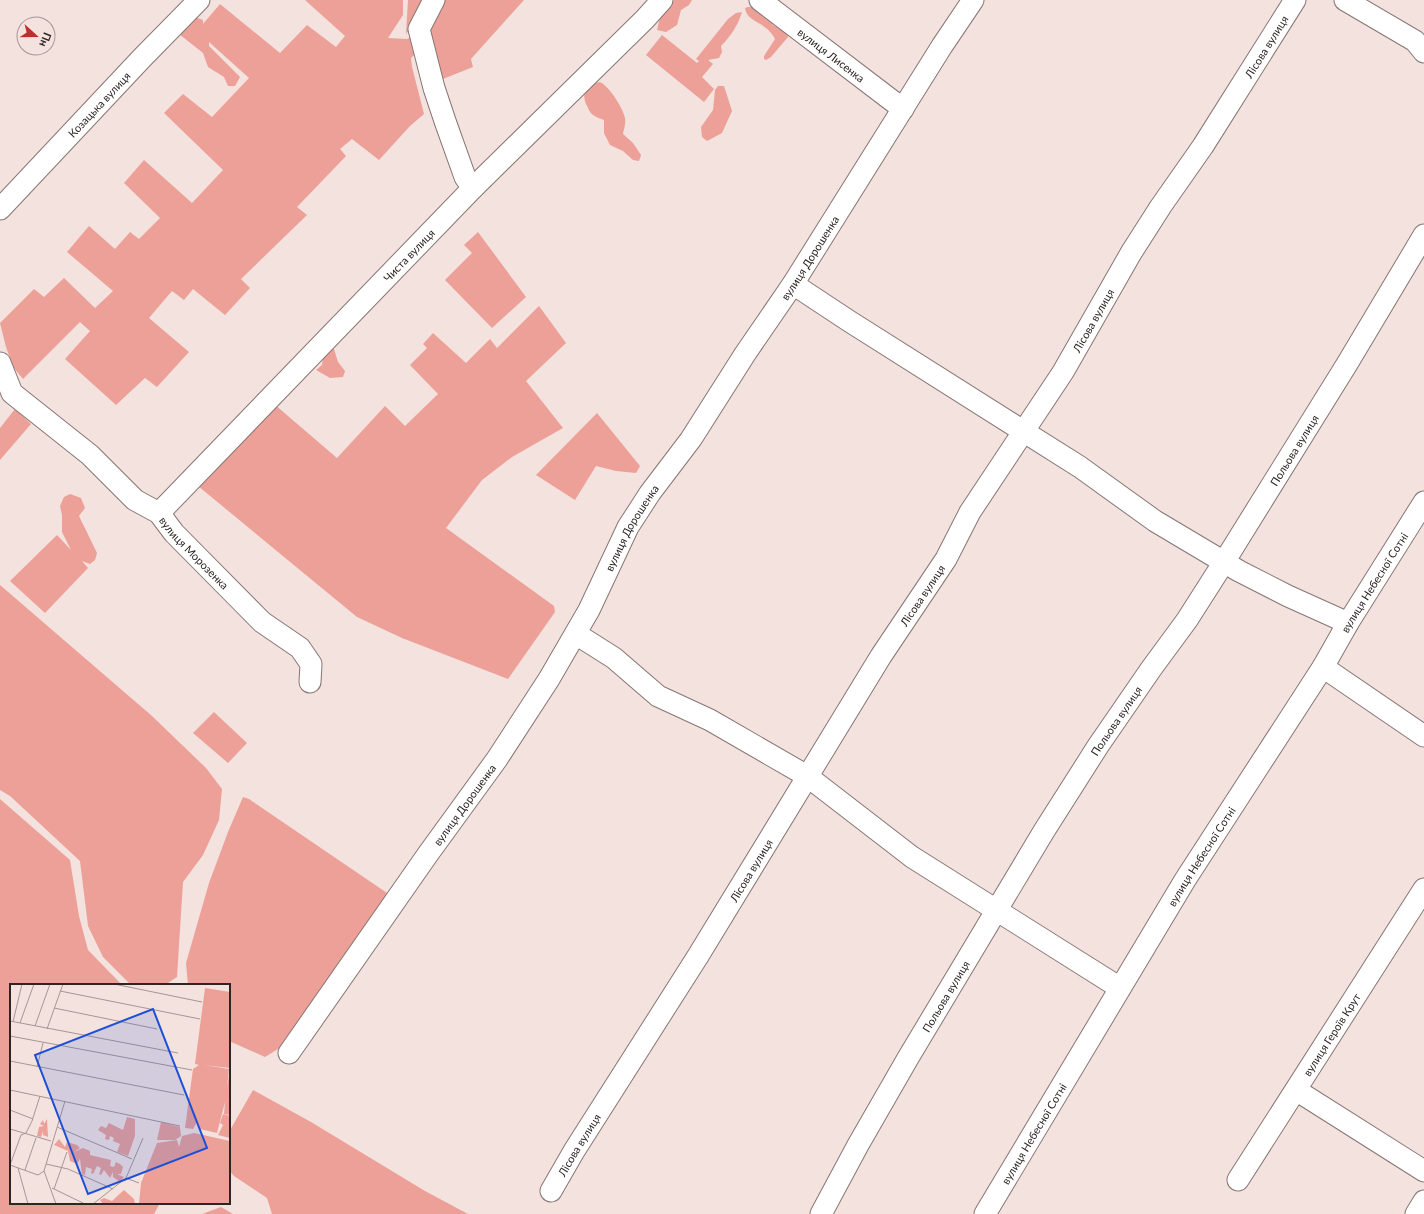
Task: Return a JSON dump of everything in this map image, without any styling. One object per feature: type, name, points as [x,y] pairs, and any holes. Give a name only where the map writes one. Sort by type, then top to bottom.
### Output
[{"type":"street","name":"Козацька вулиця","points":[[0,210],[142,58],[199,0]]},
{"type":"street","points":[[434,0],[419,29],[434,88],[445,121],[465,177],[473,188]]},
{"type":"street","name":"Чиста вулиця","points":[[160,513],[473,188],[645,19],[662,0]]},
{"type":"street","name":"вулиця Лисенка","points":[[760,0],[903,109]]},
{"type":"street","name":"вулиця Дорошенка","points":[[289,1053],[497,758],[549,679],[589,610],[628,527],[650,493],[691,439],[745,354],[793,284],[972,0]]},
{"type":"street","name":"Лісова вулиця","points":[[551,1191],[574,1151],[702,949],[881,656],[946,559],[970,512],[1063,372],[1131,253],[1161,206],[1203,146],[1295,0]]},
{"type":"street","points":[[1345,0],[1415,41],[1424,52]]},
{"type":"street","name":"Польова вулиця","points":[[821,1214],[858,1145],[1044,831],[1098,746],[1187,620],[1224,562],[1347,364],[1424,235]]},
{"type":"street","points":[[793,284],[1080,467],[1155,521],[1224,562],[1288,596],[1348,623]]},
{"type":"street","name":"вулиця Морозенка","points":[[0,363],[6,398],[90,455],[135,500],[160,513],[174,533],[262,622],[300,648],[311,664],[310,682]]},
{"type":"street","name":"вулиця Небесної Сотні","points":[[985,1214],[1185,880],[1323,667],[1348,623],[1424,502]]},
{"type":"street","points":[[576,634],[614,658],[658,696],[710,720],[807,776],[912,857],[1120,988]]},
{"type":"street","points":[[1323,667],[1424,736]]},
{"type":"street","name":"вулиця Героїв Крут","points":[[1238,1180],[1424,889]]},
{"type":"street","points":[[1296,1090],[1424,1171]]},
{"type":"street","points":[[1416,1214],[1424,1201]]},
{"type":"shaded area","points":[[305,0],[403,0],[403,15],[388,38],[407,39],[415,35],[419,50],[411,58],[412,67],[424,114],[410,126],[379,160],[352,139],[340,149],[346,156],[297,207],[307,215],[241,279],[250,288],[225,315],[193,289],[184,300],[172,291],[149,318],[189,352],[157,387],[145,378],[116,405],[65,359],[90,331],[80,322],[23,379],[13,367],[0,323],[34,289],[44,297],[64,278],[95,308],[113,291],[67,252],[89,226],[115,249],[130,232],[139,239],[160,218],[124,183],[144,160],[192,203],[223,170],[164,113],[183,94],[212,117],[249,78],[209,42],[209,46],[240,77],[235,86],[228,86],[224,77],[208,67],[203,53],[179,34],[195,17],[203,20],[203,24],[220,4],[280,53],[307,25],[336,47],[345,36]]},
{"type":"shaded area","points":[[408,0],[437,0],[406,34]]},
{"type":"shaded area","points":[[440,0],[524,0],[471,59],[473,67],[438,81],[428,25]]},
{"type":"shaded area","points":[[674,0],[692,0],[689,5],[681,10],[677,25],[666,32],[657,30],[660,17]]},
{"type":"shaded area","points":[[754,7],[770,19],[773,25],[787,33],[788,37],[771,57],[766,60],[764,59],[764,56],[775,39],[767,29],[748,15],[745,8]]},
{"type":"shaded area","points":[[742,12],[734,30],[721,46],[722,52],[719,58],[708,60],[713,64],[702,77],[714,89],[704,102],[646,55],[662,35],[697,63],[699,61],[696,59],[728,19],[736,13]]},
{"type":"shaded area","points":[[600,82],[604,84],[622,109],[625,120],[623,134],[633,143],[641,155],[639,161],[633,160],[623,151],[610,145],[604,133],[604,120],[592,114],[586,104],[584,95],[585,92],[592,85]]},
{"type":"shaded area","points":[[718,86],[724,86],[732,111],[722,133],[707,141],[702,137],[701,127],[713,110],[715,90]]},
{"type":"shaded area","points":[[478,232],[526,297],[492,328],[445,280],[472,253],[464,245]]},
{"type":"shaded area","points":[[539,306],[566,343],[526,381],[563,428],[512,457],[482,480],[446,528],[554,606],[555,612],[508,679],[402,638],[357,617],[198,486],[274,404],[337,458],[385,406],[405,426],[438,394],[410,365],[427,348],[423,344],[433,333],[466,363],[490,339],[497,348]]},
{"type":"shaded area","points":[[328,347],[334,349],[338,362],[345,371],[343,377],[330,378],[316,370],[322,365],[323,355]]},
{"type":"shaded area","points":[[15,409],[31,424],[0,460],[0,428]]},
{"type":"shaded area","points":[[597,413],[640,466],[636,473],[616,471],[596,466],[575,500],[536,475]]},
{"type":"shaded area","points":[[70,494],[81,498],[85,508],[79,516],[97,553],[95,560],[90,564],[82,561],[88,568],[45,613],[10,581],[57,535],[71,550],[62,532],[62,515],[60,506],[64,497]]},
{"type":"shaded area","points":[[0,585],[152,716],[206,768],[222,789],[219,820],[203,855],[183,882],[177,977],[166,984],[130,984],[103,957],[88,926],[80,861],[10,796],[0,790]]},
{"type":"shaded area","points":[[214,712],[247,743],[228,763],[193,733]]},
{"type":"shaded area","points":[[243,797],[249,799],[390,895],[286,1044],[265,1057],[230,1041],[230,984],[188,984],[186,963],[209,883]]},
{"type":"shaded area","points":[[0,799],[70,860],[79,916],[88,950],[121,984],[10,984],[10,1204],[159,1204],[154,1214],[0,1214]]},
{"type":"shaded area","points":[[253,1090],[311,1122],[425,1191],[468,1214],[272,1214],[267,1198],[234,1176],[230,1171],[230,1130]]},
{"type":"shaded area","points":[[221,1207],[233,1214],[202,1214]]}]
